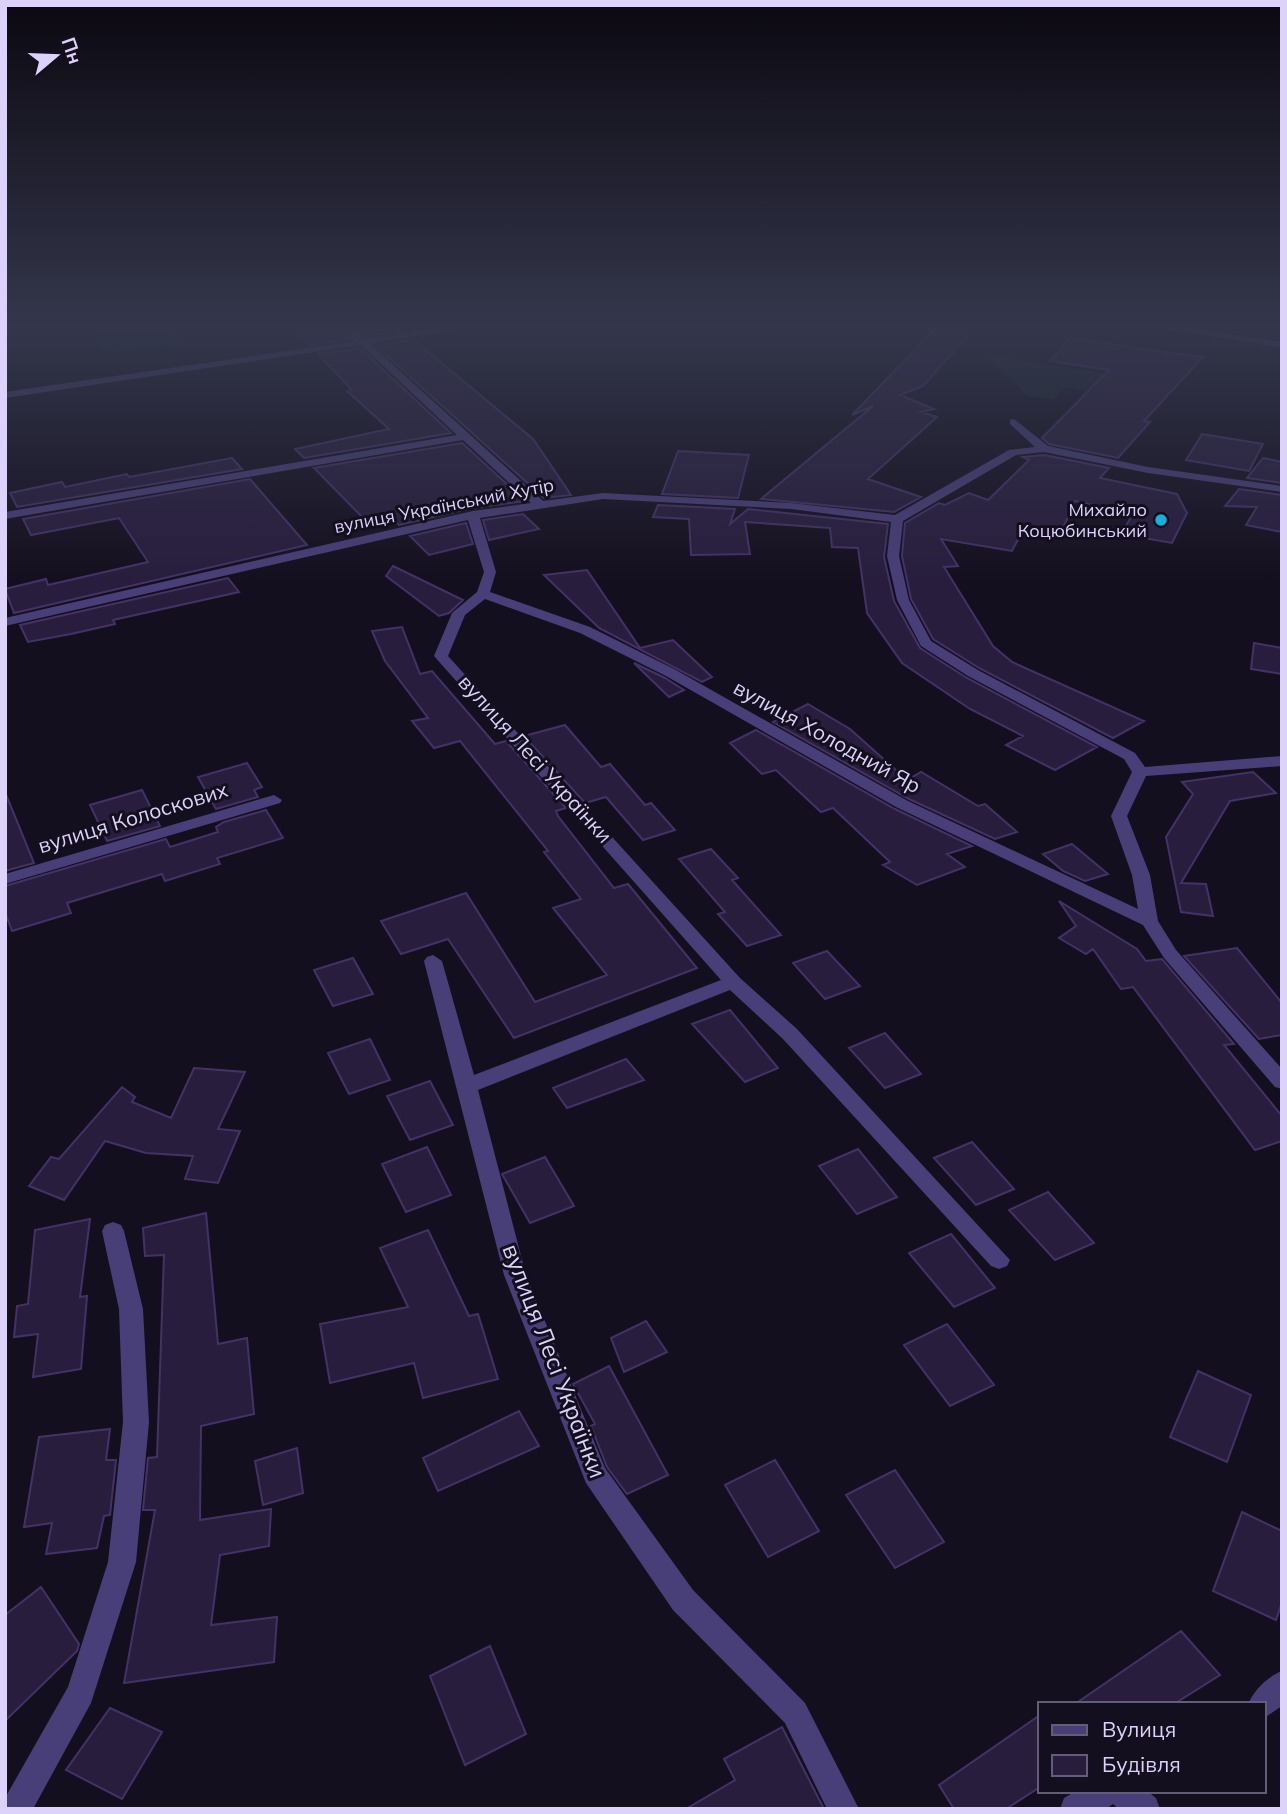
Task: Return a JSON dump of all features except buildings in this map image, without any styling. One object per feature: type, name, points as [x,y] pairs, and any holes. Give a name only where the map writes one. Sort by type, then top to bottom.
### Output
[{"type":"street","points":[[440,413],[539,503]]},
{"type":"street","points":[[1014,422],[1044,449]]},
{"type":"street","points":[[5,516],[467,436]]},
{"type":"street","points":[[1140,772],[1130,756],[973,673],[926,643],[903,600],[893,556],[897,519],[1013,452],[1044,449],[1148,470],[1282,489]]},
{"type":"street","name":"вулиця Український Хутір","points":[[5,622],[473,515],[539,503],[603,496],[792,506],[897,519]]},
{"type":"street","points":[[473,515],[490,572],[483,594]]},
{"type":"street","name":"вулиця Холодний Яр","points":[[483,594],[585,630],[671,673],[902,804],[1149,921]]},
{"type":"street","name":"вулиця Лесі Українки","points":[[483,594],[459,612],[441,656],[733,982],[790,1034],[999,1260]]},
{"type":"street","points":[[1140,772],[1282,761]]},
{"type":"street","points":[[1140,772],[1119,816],[1141,875],[1149,921],[1170,954],[1282,1082]]},
{"type":"street","name":"вулиця Колоскових","points":[[5,879],[274,800]]},
{"type":"street","name":"вулиця Лесі Українки","points":[[433,961],[515,1275],[594,1475],[683,1600],[795,1713],[844,1809]]},
{"type":"street","points":[[467,1086],[733,982]]},
{"type":"street","points":[[16,1809],[80,1693],[122,1562],[136,1422],[131,1309],[113,1231]]},
{"type":"street","points":[[1265,1702],[1282,1685]]},
{"type":"street","points":[[1075,1809],[1103,1793]]},
{"type":"street","points":[[1124,1793],[1145,1809]]},
{"type":"place","name":"Михайло Коцюбинський","points":[[1161,520]]}]
